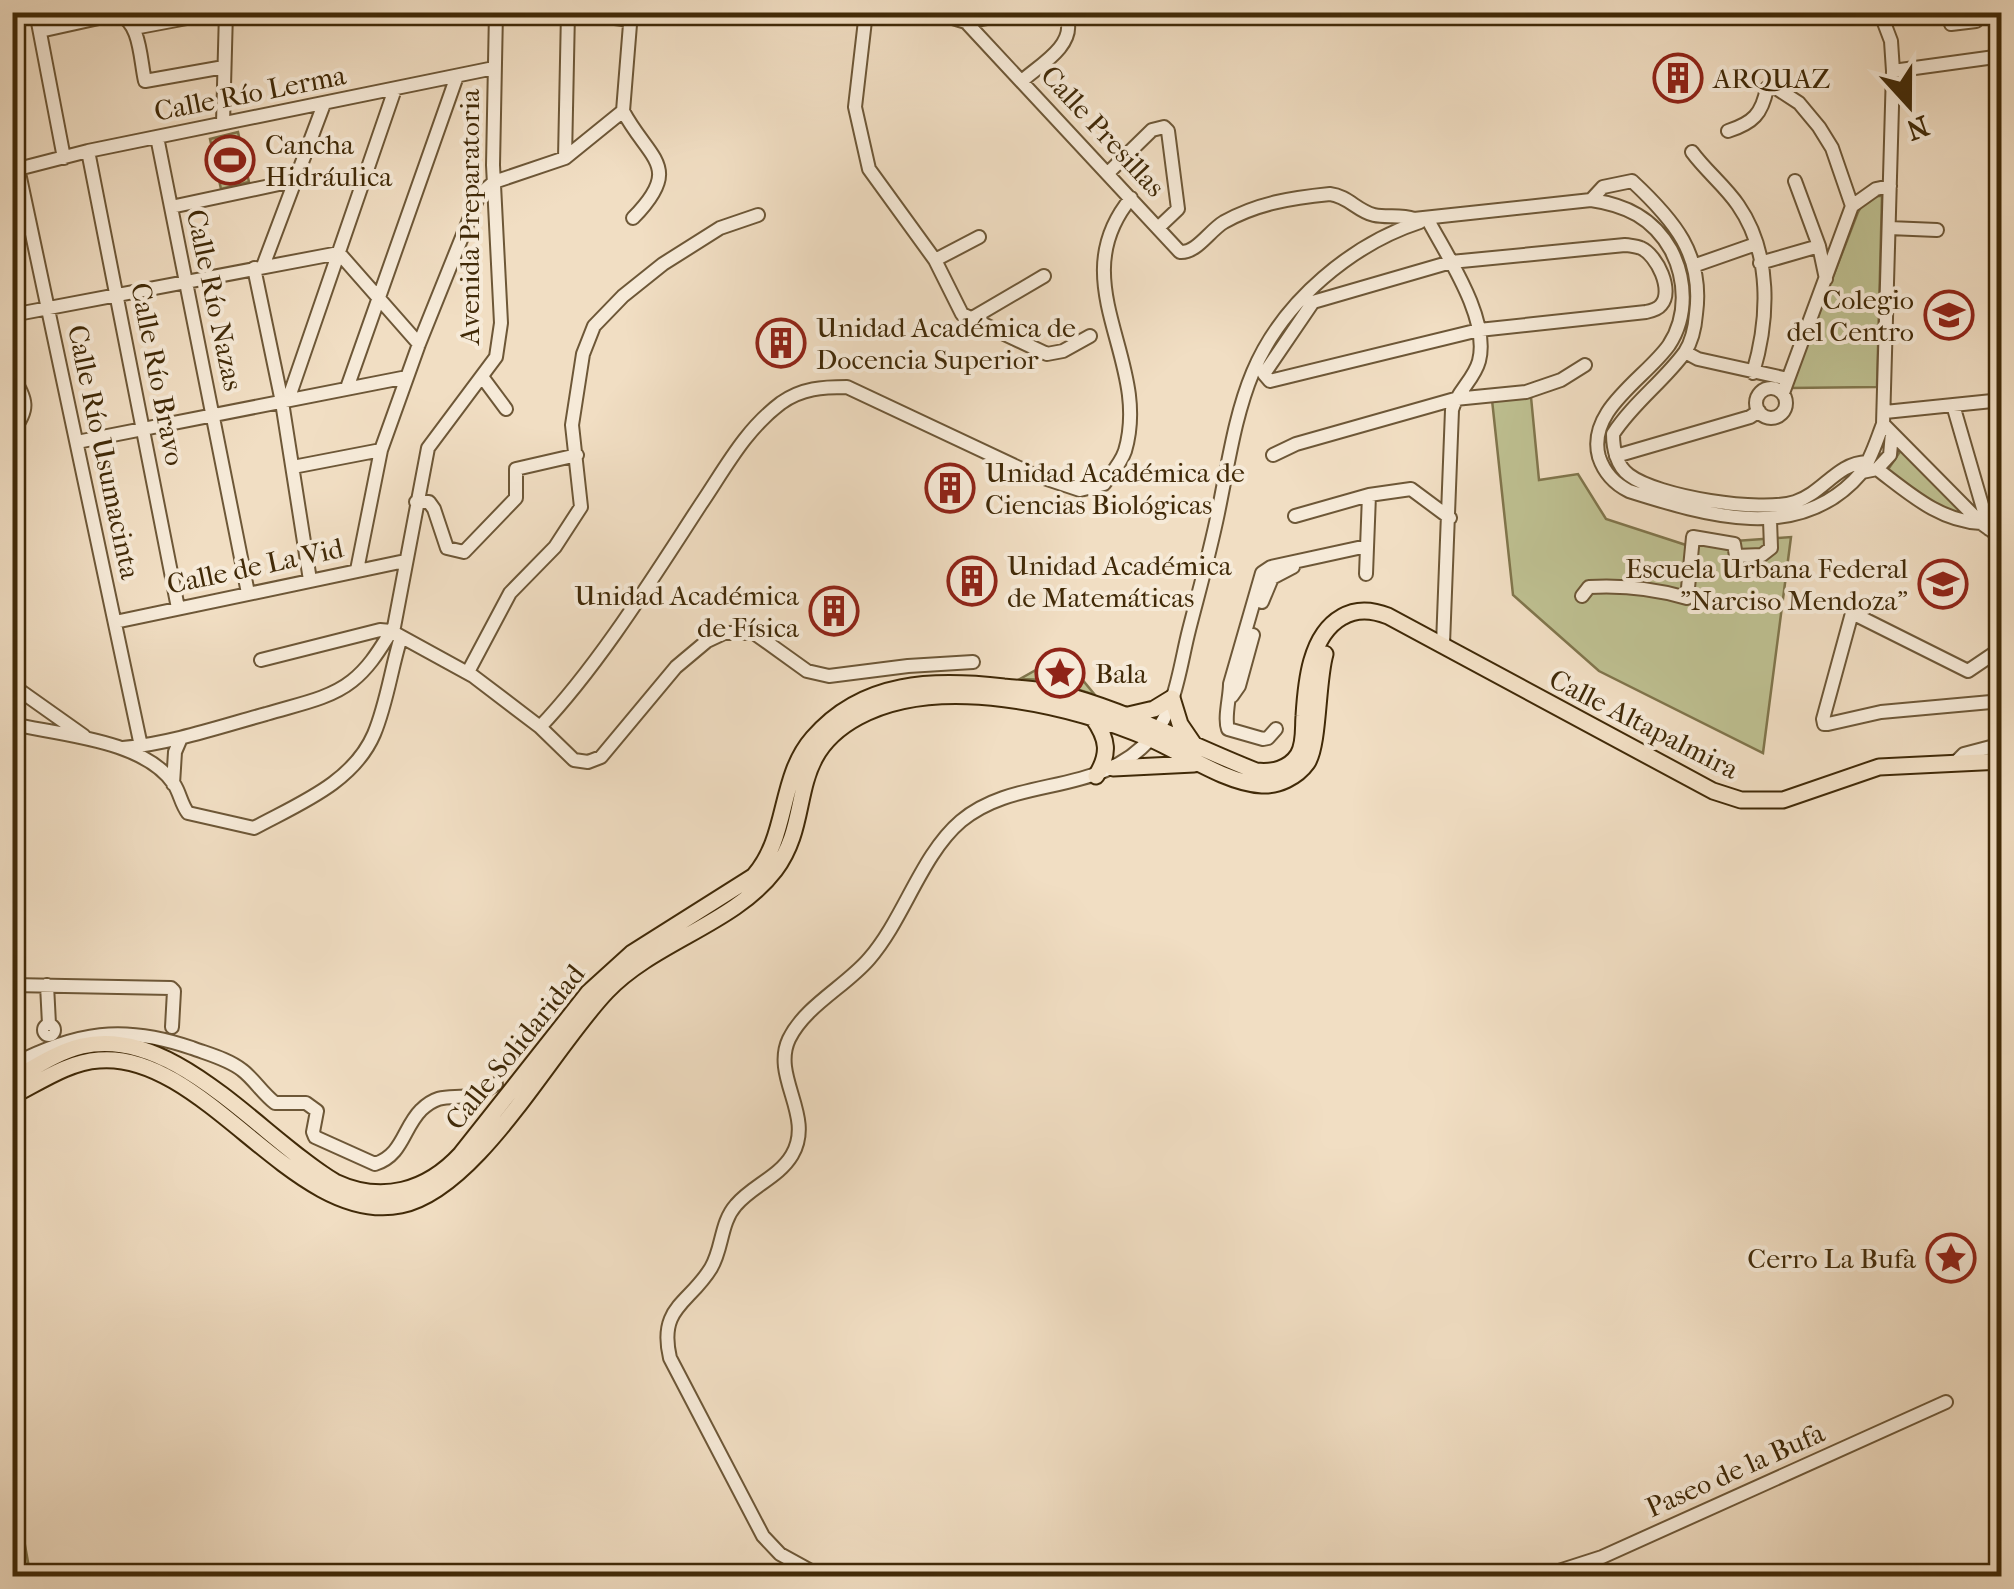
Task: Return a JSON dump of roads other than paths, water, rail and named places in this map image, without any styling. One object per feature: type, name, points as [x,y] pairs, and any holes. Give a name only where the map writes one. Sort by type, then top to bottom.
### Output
[{"type":"main road","name":"Calle Altapalmira","points":[[1340,618],[1360,610],[1379,612],[1728,798],[1768,802],[1879,767],[2002,761]]},
{"type":"main road","points":[[1154,735],[1195,746],[1256,771],[1273,771],[1289,764],[1300,749],[1314,653],[1326,631],[1340,618]]},
{"type":"main road","points":[[1113,768],[1182,762],[1263,786],[1288,779],[1304,766],[1314,749],[1317,691],[1323,661],[1340,618]]},
{"type":"main road","name":"Calle Solidaridad","points":[[165,1048],[178,1064],[334,1182],[376,1194],[414,1188],[438,1176],[462,1154],[610,970],[754,876],[776,842],[796,766],[806,746],[835,717],[888,689],[934,683],[1057,693],[1124,716],[1154,735]]},
{"type":"main road","name":"Calle Solidaridad","points":[[12,1080],[54,1056],[84,1046],[126,1044],[165,1048],[330,1194],[357,1204],[382,1206],[425,1197],[446,1185],[470,1163],[595,1004],[620,979],[648,957],[760,888],[778,866],[790,840],[813,759],[844,725],[881,706],[920,696],[1034,703],[1154,735]]},
{"type":"main road","points":[[1124,716],[1169,705],[1195,746]]},
{"type":"main road","points":[[1093,718],[1103,731],[1107,753],[1096,776]]},
{"type":"main road","points":[[1154,735],[1203,766]]},
{"type":"main road","name":"Calle Solidaridad","points":[[12,1096],[85,1062],[128,1060],[165,1048]]},
{"type":"street","points":[[36,12],[64,158]]},
{"type":"street","points":[[134,28],[222,12],[223,123]]},
{"type":"street","name":"Avenida Preparatoria","points":[[123,748],[151,762],[174,784],[188,812],[254,828],[327,789],[359,760],[374,736],[428,448],[483,378],[496,357],[500,338],[494,182],[496,12]]},
{"type":"street","points":[[565,158],[569,12],[630,16],[623,112],[655,156],[659,185],[633,218]]},
{"type":"street","points":[[866,12],[856,107],[869,169],[935,260],[962,314],[1047,354],[1064,351],[1090,336]]},
{"type":"street","name":"Calle Presillas","points":[[933,12],[966,22],[1180,252],[1187,253],[1219,225],[1250,208],[1286,199],[1340,195],[1374,215],[1428,220]]},
{"type":"street","points":[[820,1576],[780,1554],[763,1536],[670,1358],[666,1342],[677,1304],[710,1270],[729,1214],[782,1167],[796,1147],[800,1127],[784,1054],[796,1028],[871,956],[945,838],[963,819],[1010,797],[1096,776],[1113,768],[1154,735],[1169,705],[1215,530],[1240,404],[1261,350],[1294,303],[1347,257],[1378,238],[1428,220],[1590,200],[1617,204],[1661,232],[1682,275],[1684,298],[1679,324],[1669,345],[1610,409],[1602,426],[1598,442],[1602,465],[1620,486],[1708,513],[1770,520],[1816,507],[1868,468],[1887,423],[1892,71],[1891,41],[1880,12]]},
{"type":"street","points":[[1947,12],[1951,24],[1956,25],[1976,20],[1980,12]]},
{"type":"street","points":[[40,31],[64,19],[116,13],[134,28],[145,81],[224,66]]},
{"type":"street","points":[[966,22],[1026,16],[1067,20],[1067,40],[1023,80]]},
{"type":"street","points":[[1892,71],[2002,56]]},
{"type":"street","name":"Calle Río Lerma","points":[[18,169],[88,150],[494,68]]},
{"type":"street","points":[[347,388],[458,76]]},
{"type":"street","points":[[285,401],[395,88]]},
{"type":"street","points":[[1728,131],[1752,121],[1763,108],[1766,88],[1776,88],[1799,104],[1819,127],[1832,148],[1852,206]]},
{"type":"street","points":[[310,580],[285,401],[258,267],[324,104]]},
{"type":"street","points":[[357,570],[381,450],[418,344],[478,195],[494,182],[565,158],[623,112]]},
{"type":"street","points":[[1108,173],[1152,130],[1164,127],[1168,132],[1178,208],[1159,228]]},
{"type":"street","name":"Calle Río Nazas","points":[[157,137],[248,593]]},
{"type":"street","name":"Calle Río Usumacinta","points":[[12,140],[140,746]]},
{"type":"street","name":"Calle Río Bravo","points":[[88,150],[178,608]]},
{"type":"street","points":[[1692,152],[1738,204],[1756,244],[1766,310],[1754,373]]},
{"type":"street","points":[[1795,180],[1819,246],[1826,282]]},
{"type":"street","points":[[170,207],[293,181]]},
{"type":"street","points":[[1590,200],[1604,187],[1632,181],[1672,222],[1696,265],[1695,325],[1685,352],[1614,434],[1616,456],[1626,473],[1656,488],[1758,508],[1806,498],[1845,466],[1868,468],[1925,506],[1985,526]]},
{"type":"street","points":[[1785,386],[1761,393],[1759,411],[1771,418],[1780,415],[1786,403],[1785,386],[1852,206],[1876,189],[1890,186]]},
{"type":"street","points":[[540,727],[569,696],[703,502],[735,448],[782,402],[816,386],[847,388],[1032,474],[1080,490],[1104,484],[1124,454],[1130,421],[1128,387],[1108,308],[1103,270],[1105,242],[1114,218],[1131,198]]},
{"type":"street","points":[[468,672],[510,593],[555,547],[578,515],[582,496],[573,412],[583,354],[594,326],[663,264],[720,228],[758,215]]},
{"type":"street","points":[[1428,220],[1451,262],[1479,330],[1478,364],[1455,398],[1443,644]]},
{"type":"street","points":[[1889,228],[1937,230]]},
{"type":"street","points":[[935,260],[978,237]]},
{"type":"street","points":[[1696,265],[1756,244]]},
{"type":"street","points":[[1625,245],[1641,248],[1659,268],[1664,303],[1658,308],[1479,330],[1270,381],[1264,374],[1313,302],[1451,262],[1625,245]]},
{"type":"street","points":[[1760,263],[1819,246]]},
{"type":"street","points":[[339,253],[418,344]]},
{"type":"street","points":[[12,315],[339,253]]},
{"type":"street","points":[[969,320],[1044,276]]},
{"type":"street","points":[[1685,352],[1785,386]]},
{"type":"street","points":[[1273,455],[1296,444],[1455,398],[1526,392],[1561,380],[1585,365]]},
{"type":"street","points":[[12,374],[26,406],[12,432]]},
{"type":"street","points":[[76,442],[407,376]]},
{"type":"street","points":[[483,378],[506,409]]},
{"type":"street","points":[[1887,423],[1953,405],[2001,402]]},
{"type":"street","points":[[1953,405],[1985,526]]},
{"type":"street","points":[[1616,456],[1750,417],[1759,411]]},
{"type":"street","points":[[1887,423],[1985,526],[2002,538]]},
{"type":"street","points":[[293,468],[381,450]]},
{"type":"street","points":[[416,502],[428,502],[434,509],[447,548],[464,552],[516,498],[516,470],[576,456]]},
{"type":"street","points":[[1294,516],[1369,495],[1417,490],[1450,518]]},
{"type":"street","points":[[1366,574],[1369,495]]},
{"type":"street","points":[[1582,596],[1588,587],[1618,585],[1651,588],[1687,598],[1694,537],[1734,544],[1736,556],[1762,555],[1771,548],[1770,520]]},
{"type":"street","points":[[1276,729],[1262,740],[1228,730],[1226,722],[1267,584],[1300,563],[1367,546]]},
{"type":"street","name":"Calle de La Vid","points":[[115,622],[405,560]]},
{"type":"street","points":[[2002,648],[1968,672],[1852,613],[1823,719],[1828,724],[1881,712],[2002,701]]},
{"type":"street","points":[[260,660],[380,630],[396,634],[468,672],[540,727],[574,760],[588,762],[606,752],[676,666],[724,632],[754,633],[807,671],[829,676],[973,662]]},
{"type":"street","name":"Avenida Preparatoria","points":[[123,748],[181,738],[320,698],[348,684],[396,634]]},
{"type":"street","points":[[12,686],[90,741]]},
{"type":"street","points":[[12,724],[123,748]]},
{"type":"street","points":[[174,784],[175,752],[181,738]]},
{"type":"street","points":[[1957,762],[1964,754],[2002,744]]},
{"type":"street","points":[[12,985],[174,991],[165,1048]]},
{"type":"street","points":[[46,986],[49,1024]]},
{"type":"street","points":[[12,1065],[46,1048],[109,1033],[165,1048],[240,1069],[275,1102],[306,1103],[317,1112],[315,1137],[375,1164],[385,1161],[401,1146],[420,1111],[448,1094],[470,1096],[496,1084]]},
{"type":"street","name":"Paseo de la Bufa","points":[[1543,1576],[1602,1557],[1946,1402]]},
{"type":"place","name":"ARQUAZ","points":[[1678,78]]},
{"type":"place","name":"Cancha Hidráulica","points":[[230,160]]},
{"type":"place","name":"Colegio del Centro","points":[[1949,315]]},
{"type":"place","name":"Unidad Académica de Docencia Superior","points":[[781,343]]},
{"type":"place","name":"Unidad Académica de Ciencias Biológicas","points":[[950,488]]},
{"type":"place","name":"Unidad Académica de Matemáticas","points":[[972,581]]},
{"type":"place","name":"Escuela Urbana Federal \"Narciso Mendoza\"","points":[[1943,584]]},
{"type":"place","name":"Unidad Académica de Física","points":[[834,611]]},
{"type":"place","name":"Bala","points":[[1060,673]]},
{"type":"place","name":"Cerro La Bufa","points":[[1951,1258]]}]
